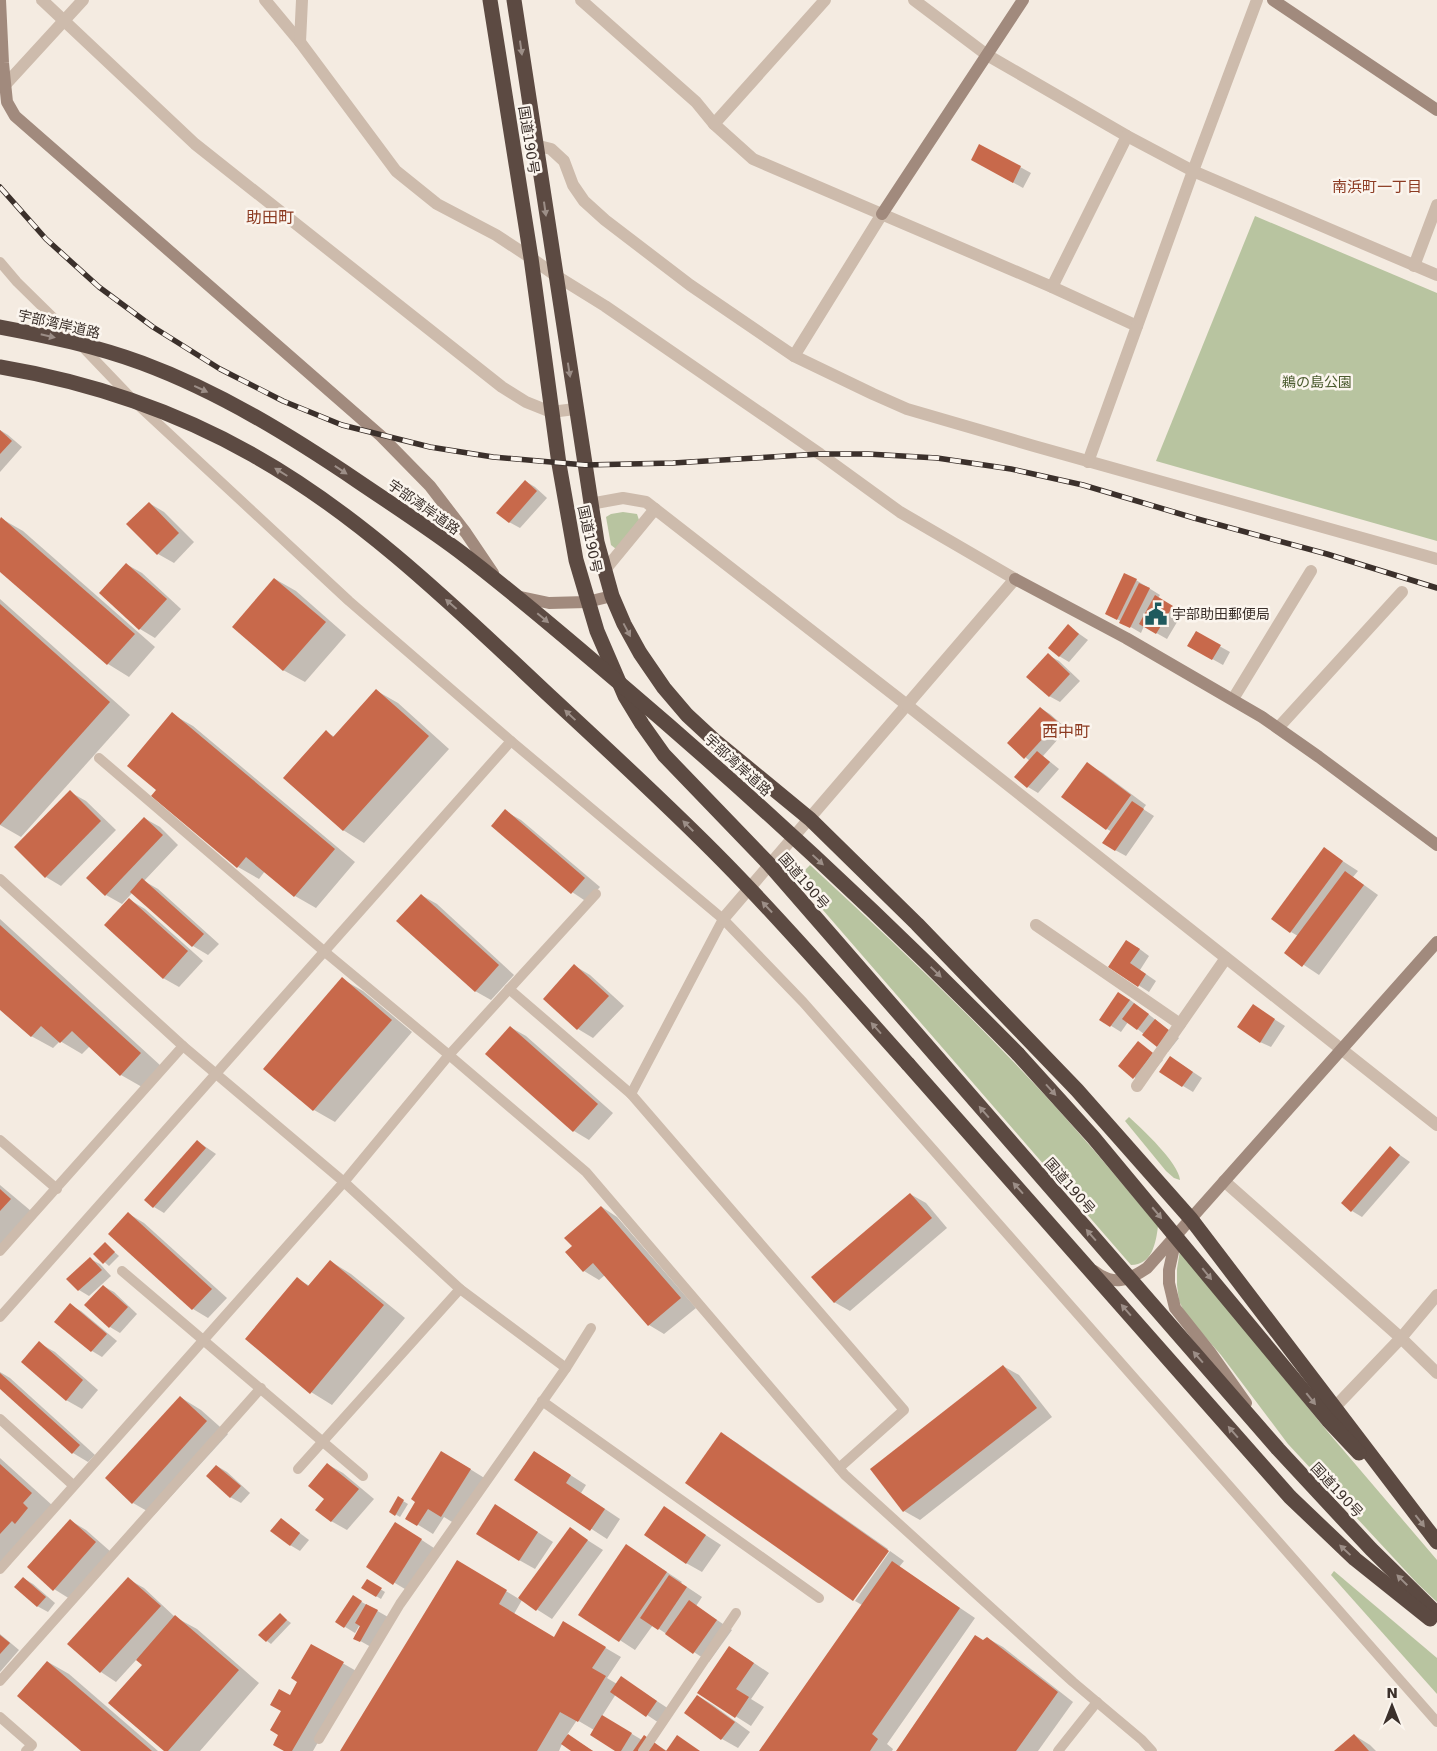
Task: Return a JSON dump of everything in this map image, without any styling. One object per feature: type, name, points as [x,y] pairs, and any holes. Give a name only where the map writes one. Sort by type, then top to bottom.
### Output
[{"type":"highway","name":"国道190号","points":[[490,0],[531,258],[551,412],[576,560],[587,602],[609,661],[625,696],[664,755],[769,864],[1278,1449],[1338,1514],[1437,1614]]},
{"type":"highway","name":"国道190号","points":[[514,0],[590,504],[604,571],[612,596],[624,624],[640,653],[664,688],[687,715],[714,740],[810,819],[917,924],[1070,1083],[1191,1219],[1335,1407],[1403,1500],[1437,1542]]},
{"type":"highway","name":"宇部湾岸道路","points":[[0,327],[40,334],[140,362],[174,376],[241,409],[313,451],[457,550],[530,607],[664,720],[770,815],[905,942],[1018,1054],[1094,1137],[1328,1420],[1403,1500]]},
{"type":"highway","points":[[0,367],[59,378],[119,396],[223,439],[289,477],[364,532],[464,616],[660,799],[723,860],[771,911],[1088,1266],[1290,1497],[1356,1560],[1437,1624]]},
{"type":"street","points":[[0,0],[4,85],[7,102],[16,116],[387,442],[430,486],[466,533],[488,567],[513,595],[548,603],[587,602],[612,596]]},
{"type":"street","points":[[42,0],[195,144],[502,387],[526,402],[551,412],[575,409]]},
{"type":"street","points":[[4,85],[83,0]]},
{"type":"street","points":[[265,0],[300,42],[396,171],[437,204],[496,235],[653,339],[820,454],[900,512],[1015,579],[1126,638],[1233,699],[1278,728],[1437,846]]},
{"type":"street","points":[[300,42],[302,0]]},
{"type":"street","points":[[714,124],[825,0]]},
{"type":"street","points":[[914,0],[987,55],[1127,136],[1193,171],[1437,276]]},
{"type":"street","points":[[794,356],[882,214],[1023,0]]},
{"type":"street","points":[[1088,462],[1257,0]]},
{"type":"street","points":[[1273,0],[1437,110]]},
{"type":"street","points":[[588,2],[696,102],[714,124],[753,159],[1137,326]]},
{"type":"street","points":[[1052,288],[1127,136]]},
{"type":"street","points":[[536,145],[551,149],[564,161],[573,184],[584,201],[605,220],[690,286],[794,356],[907,409],[1088,462],[1437,559]]},
{"type":"street","points":[[1414,266],[1437,205]]},
{"type":"street","points":[[590,504],[623,498],[646,502],[908,705],[1437,1125]]},
{"type":"street","points":[[604,571],[655,509]]},
{"type":"street","points":[[1233,699],[1311,570]]},
{"type":"street","points":[[723,919],[1015,579]]},
{"type":"street","points":[[1278,728],[1402,592]]},
{"type":"street","points":[[1036,925],[1180,1024]]},
{"type":"street","points":[[1088,1266],[1106,1278],[1121,1281],[1129,1279],[1147,1268],[1437,942]]},
{"type":"street","points":[[1137,1086],[1226,958]]},
{"type":"street","points":[[1224,1181],[1401,1338],[1437,1373]]},
{"type":"street","points":[[1176,1236],[1170,1270],[1170,1290],[1175,1308],[1210,1352],[1278,1449]]},
{"type":"street","points":[[1335,1407],[1401,1338],[1437,1295]]},
{"type":"lane","points":[[0,262],[17,282],[72,336],[138,406],[350,601],[723,919],[803,1002],[1437,1722]]},
{"type":"lane","points":[[0,1318],[512,741]]},
{"type":"lane","points":[[99,758],[586,1172],[838,1468],[1152,1751]]},
{"type":"lane","points":[[0,879],[183,1046],[344,1182],[460,1289],[566,1368]]},
{"type":"lane","points":[[0,1569],[344,1182],[449,1055],[596,894]]},
{"type":"lane","points":[[631,1094],[723,919]]},
{"type":"lane","points":[[509,989],[631,1094],[904,1410],[838,1468]]},
{"type":"lane","points":[[0,1251],[183,1046]]},
{"type":"lane","points":[[0,1140],[57,1189]]},
{"type":"lane","points":[[122,1271],[364,1476]]},
{"type":"lane","points":[[298,1469],[460,1289]]},
{"type":"lane","points":[[319,1739],[400,1604],[566,1368],[591,1328]]},
{"type":"lane","points":[[0,1681],[261,1388]]},
{"type":"lane","points":[[542,1401],[819,1598]]},
{"type":"lane","points":[[0,1419],[74,1485]]},
{"type":"lane","points":[[643,1751],[736,1613]]},
{"type":"lane","points":[[1058,1751],[1096,1702]]},
{"type":"lane","points":[[0,1717],[32,1745],[26,1751]]},
{"type":"green space","name":"鵜の島公園","points":[[1255,216],[1437,293],[1437,541],[1156,461]]},
{"type":"green space","points":[[623,512],[637,514],[639,520],[616,549],[611,545],[606,517]]},
{"type":"green space","points":[[810,865],[920,968],[999,1047],[1060,1111],[1126,1188],[1158,1226],[1152,1252],[1144,1261],[1131,1265],[796,879]]},
{"type":"green space","points":[[1129,1117],[1167,1156],[1178,1173],[1180,1180],[1174,1178],[1166,1171],[1125,1121]]},
{"type":"green space","points":[[1180,1250],[1327,1431],[1437,1560],[1437,1602],[1417,1583],[1288,1444],[1221,1355],[1186,1315],[1179,1301],[1177,1285]]},
{"type":"green space","points":[[1334,1571],[1437,1658],[1437,1694],[1331,1575]]},
{"type":"building","points":[[979,144],[1021,166],[1013,183],[971,160]]},
{"type":"building","points":[[0,430],[12,441],[0,454]]},
{"type":"building","points":[[525,480],[537,491],[509,523],[496,513]]},
{"type":"building","points":[[149,502],[179,533],[157,555],[126,524]]},
{"type":"building","points":[[1,517],[135,634],[107,665],[0,572]]},
{"type":"building","points":[[126,563],[167,599],[139,630],[99,593]]},
{"type":"building","points":[[1124,573],[1137,579],[1117,620],[1105,614]]},
{"type":"building","points":[[274,578],[326,622],[283,671],[232,627]]},
{"type":"building","points":[[1139,583],[1150,588],[1130,628],[1119,623]]},
{"type":"building","points":[[1155,595],[1173,606],[1156,634],[1139,624]]},
{"type":"building","points":[[0,604],[110,702],[0,825]]},
{"type":"building","points":[[1068,624],[1079,634],[1059,657],[1048,648]]},
{"type":"building","points":[[1196,631],[1221,645],[1212,660],[1187,646]]},
{"type":"building","points":[[1048,653],[1070,674],[1049,697],[1026,677]]},
{"type":"building","points":[[376,689],[429,736],[343,831],[283,778],[326,730],[333,737]]},
{"type":"building","points":[[1040,707],[1058,722],[1024,759],[1007,743]]},
{"type":"building","points":[[172,712],[335,849],[294,897],[246,857],[237,868],[151,796],[156,790],[127,766]]},
{"type":"building","points":[[1037,751],[1050,762],[1027,788],[1014,777]]},
{"type":"building","points":[[1087,762],[1131,795],[1106,830],[1061,797]]},
{"type":"building","points":[[70,790],[101,821],[45,878],[14,847]]},
{"type":"building","points":[[1132,801],[1144,809],[1115,851],[1102,843]]},
{"type":"building","points":[[505,809],[585,878],[571,894],[491,826]]},
{"type":"building","points":[[144,817],[163,835],[105,896],[86,878]]},
{"type":"building","points":[[1324,847],[1343,861],[1290,933],[1271,919]]},
{"type":"building","points":[[1345,871],[1364,885],[1302,967],[1284,953]]},
{"type":"building","points":[[142,878],[204,934],[192,947],[130,892]]},
{"type":"building","points":[[421,894],[499,965],[475,992],[396,921]]},
{"type":"building","points":[[129,898],[188,951],[163,979],[104,925]]},
{"type":"building","points":[[0,925],[141,1053],[120,1076],[72,1031],[60,1043],[41,1026],[31,1037],[0,1010]]},
{"type":"building","points":[[1126,940],[1140,949],[1130,963],[1146,974],[1138,987],[1108,967]]},
{"type":"building","points":[[574,964],[609,996],[577,1030],[543,999]]},
{"type":"building","points":[[342,977],[392,1020],[313,1111],[263,1069]]},
{"type":"building","points":[[1118,992],[1130,1000],[1110,1027],[1099,1020]]},
{"type":"building","points":[[1134,1003],[1149,1014],[1137,1030],[1122,1019]]},
{"type":"building","points":[[1253,1004],[1275,1019],[1260,1043],[1237,1027]]},
{"type":"building","points":[[1155,1019],[1170,1031],[1157,1047],[1142,1035]]},
{"type":"building","points":[[510,1026],[598,1104],[573,1132],[485,1054]]},
{"type":"building","points":[[1138,1041],[1153,1053],[1133,1079],[1118,1066]]},
{"type":"building","points":[[1170,1056],[1193,1072],[1182,1087],[1159,1072]]},
{"type":"building","points":[[197,1140],[206,1148],[153,1208],[144,1200]]},
{"type":"building","points":[[1390,1146],[1400,1155],[1351,1212],[1341,1203]]},
{"type":"building","points":[[0,1189],[11,1199],[0,1211]]},
{"type":"building","points":[[910,1193],[932,1218],[834,1303],[811,1277]]},
{"type":"building","points":[[601,1206],[681,1298],[648,1326],[593,1263],[583,1272],[565,1252],[572,1246],[564,1238]]},
{"type":"building","points":[[128,1212],[212,1289],[192,1310],[108,1234]]},
{"type":"building","points":[[105,1242],[115,1252],[103,1264],[93,1254]]},
{"type":"building","points":[[90,1257],[102,1270],[78,1291],[66,1279]]},
{"type":"building","points":[[330,1260],[384,1305],[310,1394],[245,1339],[297,1277],[308,1286]]},
{"type":"building","points":[[103,1285],[128,1307],[109,1328],[84,1305]]},
{"type":"building","points":[[70,1303],[107,1334],[91,1352],[54,1322]]},
{"type":"building","points":[[39,1341],[83,1380],[66,1401],[21,1362]]},
{"type":"building","points":[[1003,1365],[1037,1408],[903,1512],[870,1469]]},
{"type":"building","points":[[0,1373],[80,1445],[72,1454],[0,1389]]},
{"type":"building","points":[[180,1396],[207,1421],[132,1504],[105,1478]]},
{"type":"building","points":[[721,1432],[889,1551],[853,1601],[685,1483]]},
{"type":"building","points":[[441,1451],[471,1469],[441,1517],[428,1509],[417,1526],[405,1519],[415,1502],[411,1499]]},
{"type":"building","points":[[534,1451],[571,1475],[566,1483],[605,1509],[590,1531],[514,1480]]},
{"type":"building","points":[[327,1463],[359,1489],[331,1522],[315,1510],[324,1499],[308,1486]]},
{"type":"building","points":[[0,1464],[32,1493],[23,1503],[28,1508],[15,1524],[12,1521],[0,1534]]},
{"type":"building","points":[[216,1465],[241,1486],[230,1498],[206,1476]]},
{"type":"building","points":[[398,1496],[404,1500],[395,1516],[389,1512]]},
{"type":"building","points":[[495,1504],[538,1532],[519,1561],[476,1534]]},
{"type":"building","points":[[664,1506],[706,1535],[686,1564],[644,1535]]},
{"type":"building","points":[[281,1518],[300,1533],[290,1546],[270,1531]]},
{"type":"building","points":[[70,1519],[96,1542],[53,1591],[27,1567]]},
{"type":"building","points":[[395,1522],[422,1539],[393,1585],[366,1567]]},
{"type":"building","points":[[570,1527],[588,1540],[536,1611],[518,1598]]},
{"type":"building","points":[[626,1544],[667,1572],[619,1642],[578,1615]]},
{"type":"building","points":[[457,1560],[507,1590],[499,1604],[554,1637],[563,1621],[606,1647],[592,1668],[606,1676],[578,1722],[560,1712],[537,1751],[340,1751]]},
{"type":"building","points":[[892,1561],[960,1608],[872,1734],[878,1739],[870,1751],[759,1751]]},
{"type":"building","points":[[669,1575],[687,1587],[658,1630],[640,1618]]},
{"type":"building","points":[[23,1577],[46,1597],[37,1607],[14,1587]]},
{"type":"building","points":[[128,1577],[161,1606],[100,1673],[67,1644]]},
{"type":"building","points":[[367,1579],[382,1588],[376,1597],[361,1588]]},
{"type":"building","points":[[353,1595],[362,1601],[344,1628],[335,1622]]},
{"type":"building","points":[[689,1600],[717,1620],[693,1654],[665,1634]]},
{"type":"building","points":[[366,1604],[378,1610],[360,1642],[353,1639],[360,1626],[355,1623]]},
{"type":"building","points":[[280,1613],[287,1620],[266,1642],[258,1635]]},
{"type":"building","points":[[175,1615],[239,1670],[168,1751],[164,1751],[108,1703],[142,1665],[136,1660]]},
{"type":"building","points":[[0,1635],[10,1643],[0,1654]]},
{"type":"building","points":[[975,1635],[983,1640],[987,1637],[1058,1692],[1016,1751],[896,1751]]},
{"type":"building","points":[[311,1644],[344,1662],[292,1751],[284,1751],[273,1745],[278,1735],[270,1730],[281,1711],[270,1705],[279,1689],[290,1695],[297,1682],[291,1678]]},
{"type":"building","points":[[729,1646],[754,1663],[736,1689],[749,1697],[735,1718],[697,1693]]},
{"type":"building","points":[[47,1661],[152,1751],[81,1751],[17,1696]]},
{"type":"building","points":[[621,1676],[657,1701],[646,1717],[610,1692]]},
{"type":"building","points":[[697,1695],[735,1722],[721,1740],[684,1713]]},
{"type":"building","points":[[602,1715],[632,1733],[621,1751],[615,1751],[590,1735]]},
{"type":"building","points":[[568,1734],[593,1751],[571,1751],[561,1744]]},
{"type":"building","points":[[1354,1734],[1369,1751],[1334,1751]]},
{"type":"building","points":[[644,1735],[666,1751],[633,1751]]},
{"type":"building","points":[[677,1735],[700,1751],[666,1751]]},
{"type":"railway","points":[[0,187],[46,239],[99,287],[153,327],[220,369],[283,401],[342,425],[430,447],[493,457],[585,465],[673,463],[820,454],[868,454],[937,458],[1011,469],[1083,485],[1194,518],[1327,554],[1437,588]]},
{"type":"place","name":"宇部助田郵便局","points":[[1156,614]]},
{"type":"district","name":"南浜町一丁目","points":[[1377,187]]},
{"type":"district","name":"助田町","points":[[270,217]]},
{"type":"district","name":"西中町","points":[[1066,731]]}]
